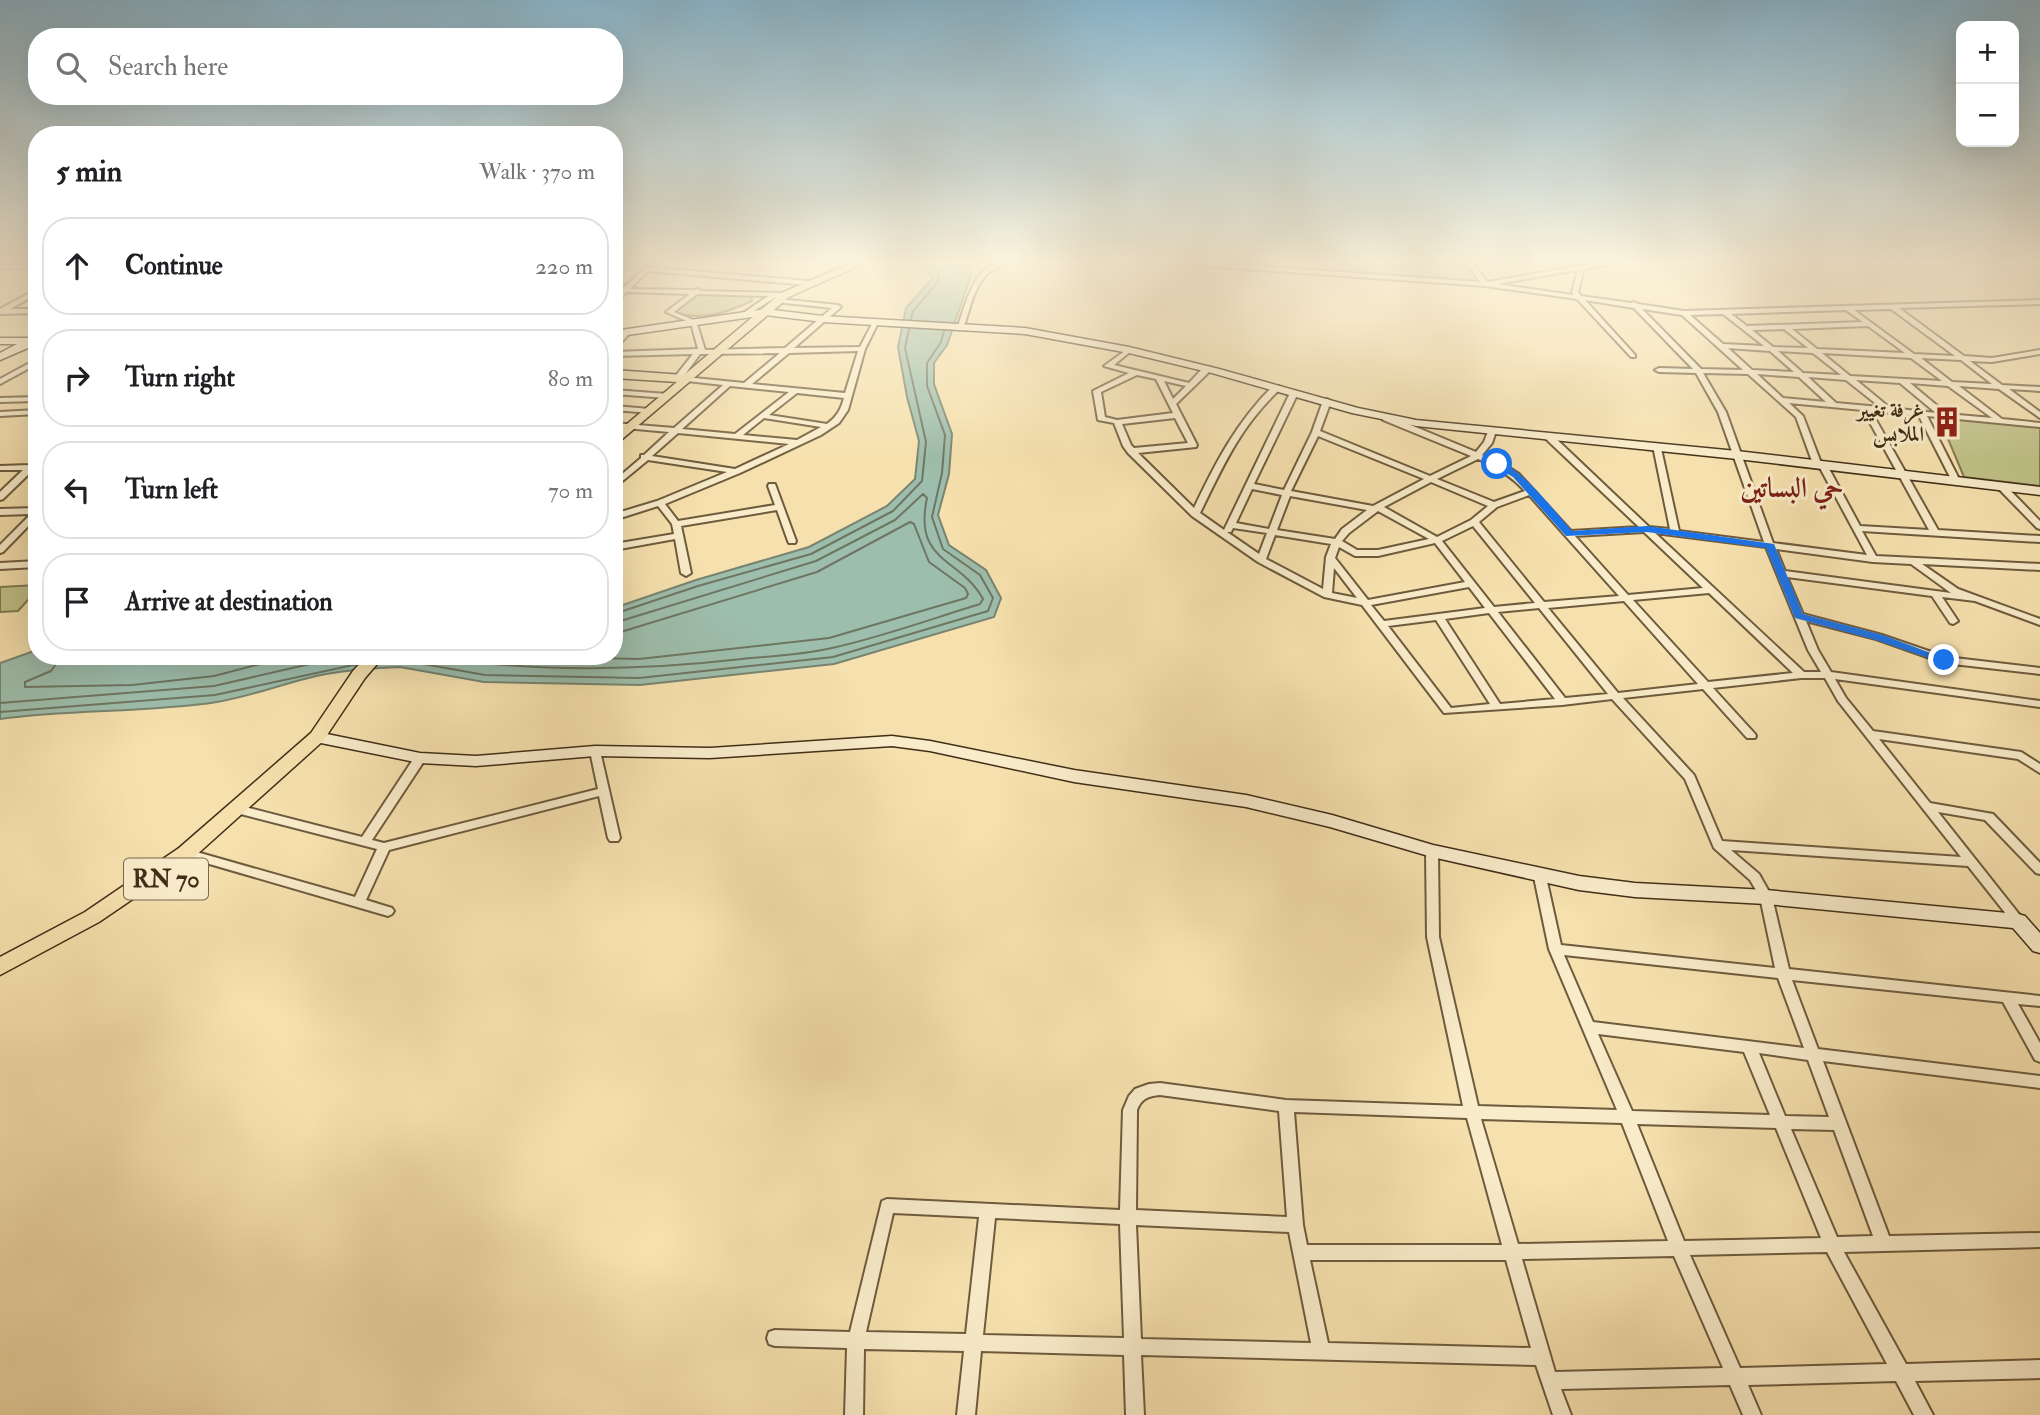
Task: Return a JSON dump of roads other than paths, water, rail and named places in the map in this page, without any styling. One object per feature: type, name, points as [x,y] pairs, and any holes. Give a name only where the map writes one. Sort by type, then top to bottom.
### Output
[{"type":"main road","points":[[623,434],[667,396],[682,378],[746,328]]},
{"type":"main road","points":[[623,375],[682,378]]},
{"type":"main road","name":"RN 70","points":[[0,980],[97,921],[192,855],[301,762],[311,742],[368,665]]},
{"type":"main road","name":"RN 70","points":[[0,967],[97,921]]},
{"type":"street","points":[[623,333],[654,328]]},
{"type":"street","points":[[695,328],[700,351],[682,378],[848,396]]},
{"type":"street","points":[[745,386],[813,328]]},
{"type":"street","points":[[623,514],[660,503],[737,471],[828,426],[844,410],[862,349],[872,328]]},
{"type":"street","points":[[986,328],[1025,331],[1129,350],[1327,401],[1386,418],[1516,475],[1751,736]]},
{"type":"street","points":[[1607,328],[1633,356]]},
{"type":"street","points":[[1657,328],[1698,370],[1722,412],[1770,546],[1813,650],[1828,675],[1870,734],[2018,922],[2040,946]]},
{"type":"street","points":[[1701,328],[1799,416],[1820,465],[1873,559]]},
{"type":"street","points":[[1746,328],[1804,375],[1834,405]]},
{"type":"street","points":[[1787,328],[1852,378],[1888,410]]},
{"type":"street","points":[[1875,328],[2001,421]]},
{"type":"street","points":[[1921,328],[2040,415]]},
{"type":"street","points":[[623,338],[628,332]]},
{"type":"street","points":[[0,341],[28,341]]},
{"type":"street","points":[[0,357],[28,344]]},
{"type":"street","points":[[1722,346],[1992,360],[2040,352]]},
{"type":"street","points":[[623,354],[862,349]]},
{"type":"street","points":[[1129,350],[1108,366],[1189,385]]},
{"type":"street","points":[[0,382],[28,366]]},
{"type":"street","points":[[1172,404],[1207,369]]},
{"type":"street","points":[[1659,370],[1752,372],[2040,389]]},
{"type":"street","points":[[1135,373],[1097,391],[1101,418],[1117,422],[1178,415]]},
{"type":"street","points":[[1131,450],[1193,445],[1159,378]]},
{"type":"street","points":[[1902,381],[1944,415]]},
{"type":"street","points":[[623,477],[728,384]]},
{"type":"street","points":[[1195,514],[1235,433],[1255,407],[1276,388]]},
{"type":"street","points":[[737,436],[795,391]]},
{"type":"street","points":[[623,393],[667,396]]},
{"type":"street","points":[[1225,536],[1294,393]]},
{"type":"street","points":[[0,400],[28,399]]},
{"type":"street","points":[[1783,400],[2040,425]]},
{"type":"street","points":[[1261,561],[1287,492],[1316,432],[1327,401]]},
{"type":"street","points":[[1866,408],[1935,533]]},
{"type":"street","points":[[623,409],[650,411]]},
{"type":"street","points":[[0,414],[28,412]]},
{"type":"street","points":[[1922,413],[1956,481]]},
{"type":"street","points":[[763,416],[828,426]]},
{"type":"street","points":[[1386,418],[1492,431],[1737,454],[2040,491]]},
{"type":"street","points":[[1117,422],[1127,446],[1195,514],[1261,561],[1328,595],[1365,603],[1471,584]]},
{"type":"street","points":[[623,425],[799,442]]},
{"type":"street","points":[[1328,595],[1330,557],[1345,530],[1376,508],[1477,456],[1488,443],[1492,431]]},
{"type":"street","points":[[1316,432],[1494,505]]},
{"type":"street","points":[[1548,436],[1801,675]]},
{"type":"street","points":[[1657,446],[1675,533]]},
{"type":"street","points":[[644,457],[737,471]]},
{"type":"street","points":[[0,468],[28,465]]},
{"type":"street","points":[[0,497],[28,470]]},
{"type":"street","points":[[772,486],[792,541]]},
{"type":"street","points":[[1249,486],[1376,508],[1437,540],[1562,702]]},
{"type":"street","points":[[2001,486],[2040,526]]},
{"type":"street","points":[[1230,525],[1336,542],[1355,553],[1378,553],[1437,540],[1474,522],[1494,505],[1531,492]]},
{"type":"street","points":[[660,503],[676,524],[686,573]]},
{"type":"street","points":[[676,524],[780,507]]},
{"type":"street","points":[[0,512],[28,511]]},
{"type":"street","points":[[0,550],[28,520]]},
{"type":"street","points":[[1474,522],[1615,696],[1690,778],[1718,845],[1755,877],[1766,897],[1783,973],[1884,1244]]},
{"type":"street","points":[[1857,528],[2040,538]]},
{"type":"street","points":[[1569,534],[1647,529],[1873,559],[2040,567]]},
{"type":"street","points":[[623,545],[679,536]]},
{"type":"street","points":[[1330,557],[1448,711],[1562,702],[1801,675],[1828,675],[2040,704]]},
{"type":"street","points":[[1915,563],[1955,591],[2040,622]]},
{"type":"street","points":[[0,566],[28,564]]},
{"type":"street","points":[[1781,572],[1978,599]]},
{"type":"street","points":[[1381,624],[1491,610],[1711,590]]},
{"type":"street","points":[[1935,593],[1953,621]]},
{"type":"street","points":[[1799,616],[1880,637],[1944,660],[2040,671]]},
{"type":"street","points":[[1438,617],[1497,707]]},
{"type":"street","points":[[1870,734],[2021,756],[2040,769]]},
{"type":"street","points":[[311,742],[421,758],[477,761],[596,751],[710,753],[878,742],[917,744],[1074,776],[1246,801],[1332,821],[1432,851],[1540,877],[1635,890],[1766,897],[2018,922]]},
{"type":"street","points":[[596,751],[614,838]]},
{"type":"street","points":[[365,842],[421,758]]},
{"type":"street","points":[[243,810],[384,847],[603,792]]},
{"type":"street","points":[[1927,806],[1989,817],[2040,870]]},
{"type":"street","points":[[1718,845],[1971,862]]},
{"type":"street","points":[[359,902],[384,847]]},
{"type":"street","points":[[1432,851],[1433,937],[1472,1111],[1549,1381],[1562,1415]]},
{"type":"street","points":[[192,855],[388,911]]},
{"type":"street","points":[[1540,877],[1555,949],[1627,1117],[1679,1249],[1752,1415]]},
{"type":"street","points":[[1555,949],[2040,1001]]},
{"type":"street","points":[[2007,997],[2040,1056]]},
{"type":"street","points":[[1588,1027],[2040,1082]]},
{"type":"street","points":[[1749,1047],[1783,1122],[1832,1245],[1924,1415]]},
{"type":"street","points":[[1135,1415],[1128,1217],[1130,1110],[1134,1098],[1148,1089],[1286,1106],[1839,1124]]},
{"type":"street","points":[[1286,1106],[1295,1225],[1321,1352]]},
{"type":"street","points":[[854,1415],[856,1341],[887,1206],[1295,1225]]},
{"type":"street","points":[[966,1415],[988,1211]]},
{"type":"street","points":[[1300,1253],[1513,1252],[2040,1240]]},
{"type":"street","points":[[775,1338],[1543,1357]]},
{"type":"street","points":[[1549,1381],[2040,1369]]},
{"type":"water","points":[[902,328],[953,328],[947,345],[934,363],[934,384],[952,434],[949,474],[938,515],[949,545],[986,570],[1001,598],[994,617],[834,664],[640,685],[484,682],[391,667],[326,674],[217,702],[0,719],[0,663],[28,653],[28,665],[623,665],[623,605],[809,547],[887,506],[915,479],[919,441],[907,397],[898,347]]},
{"type":"place","name":"غرفة تغيير الملابس","points":[[1947,422]]},
{"type":"district","name":"حي البساتين","points":[[1792,488]]}]
